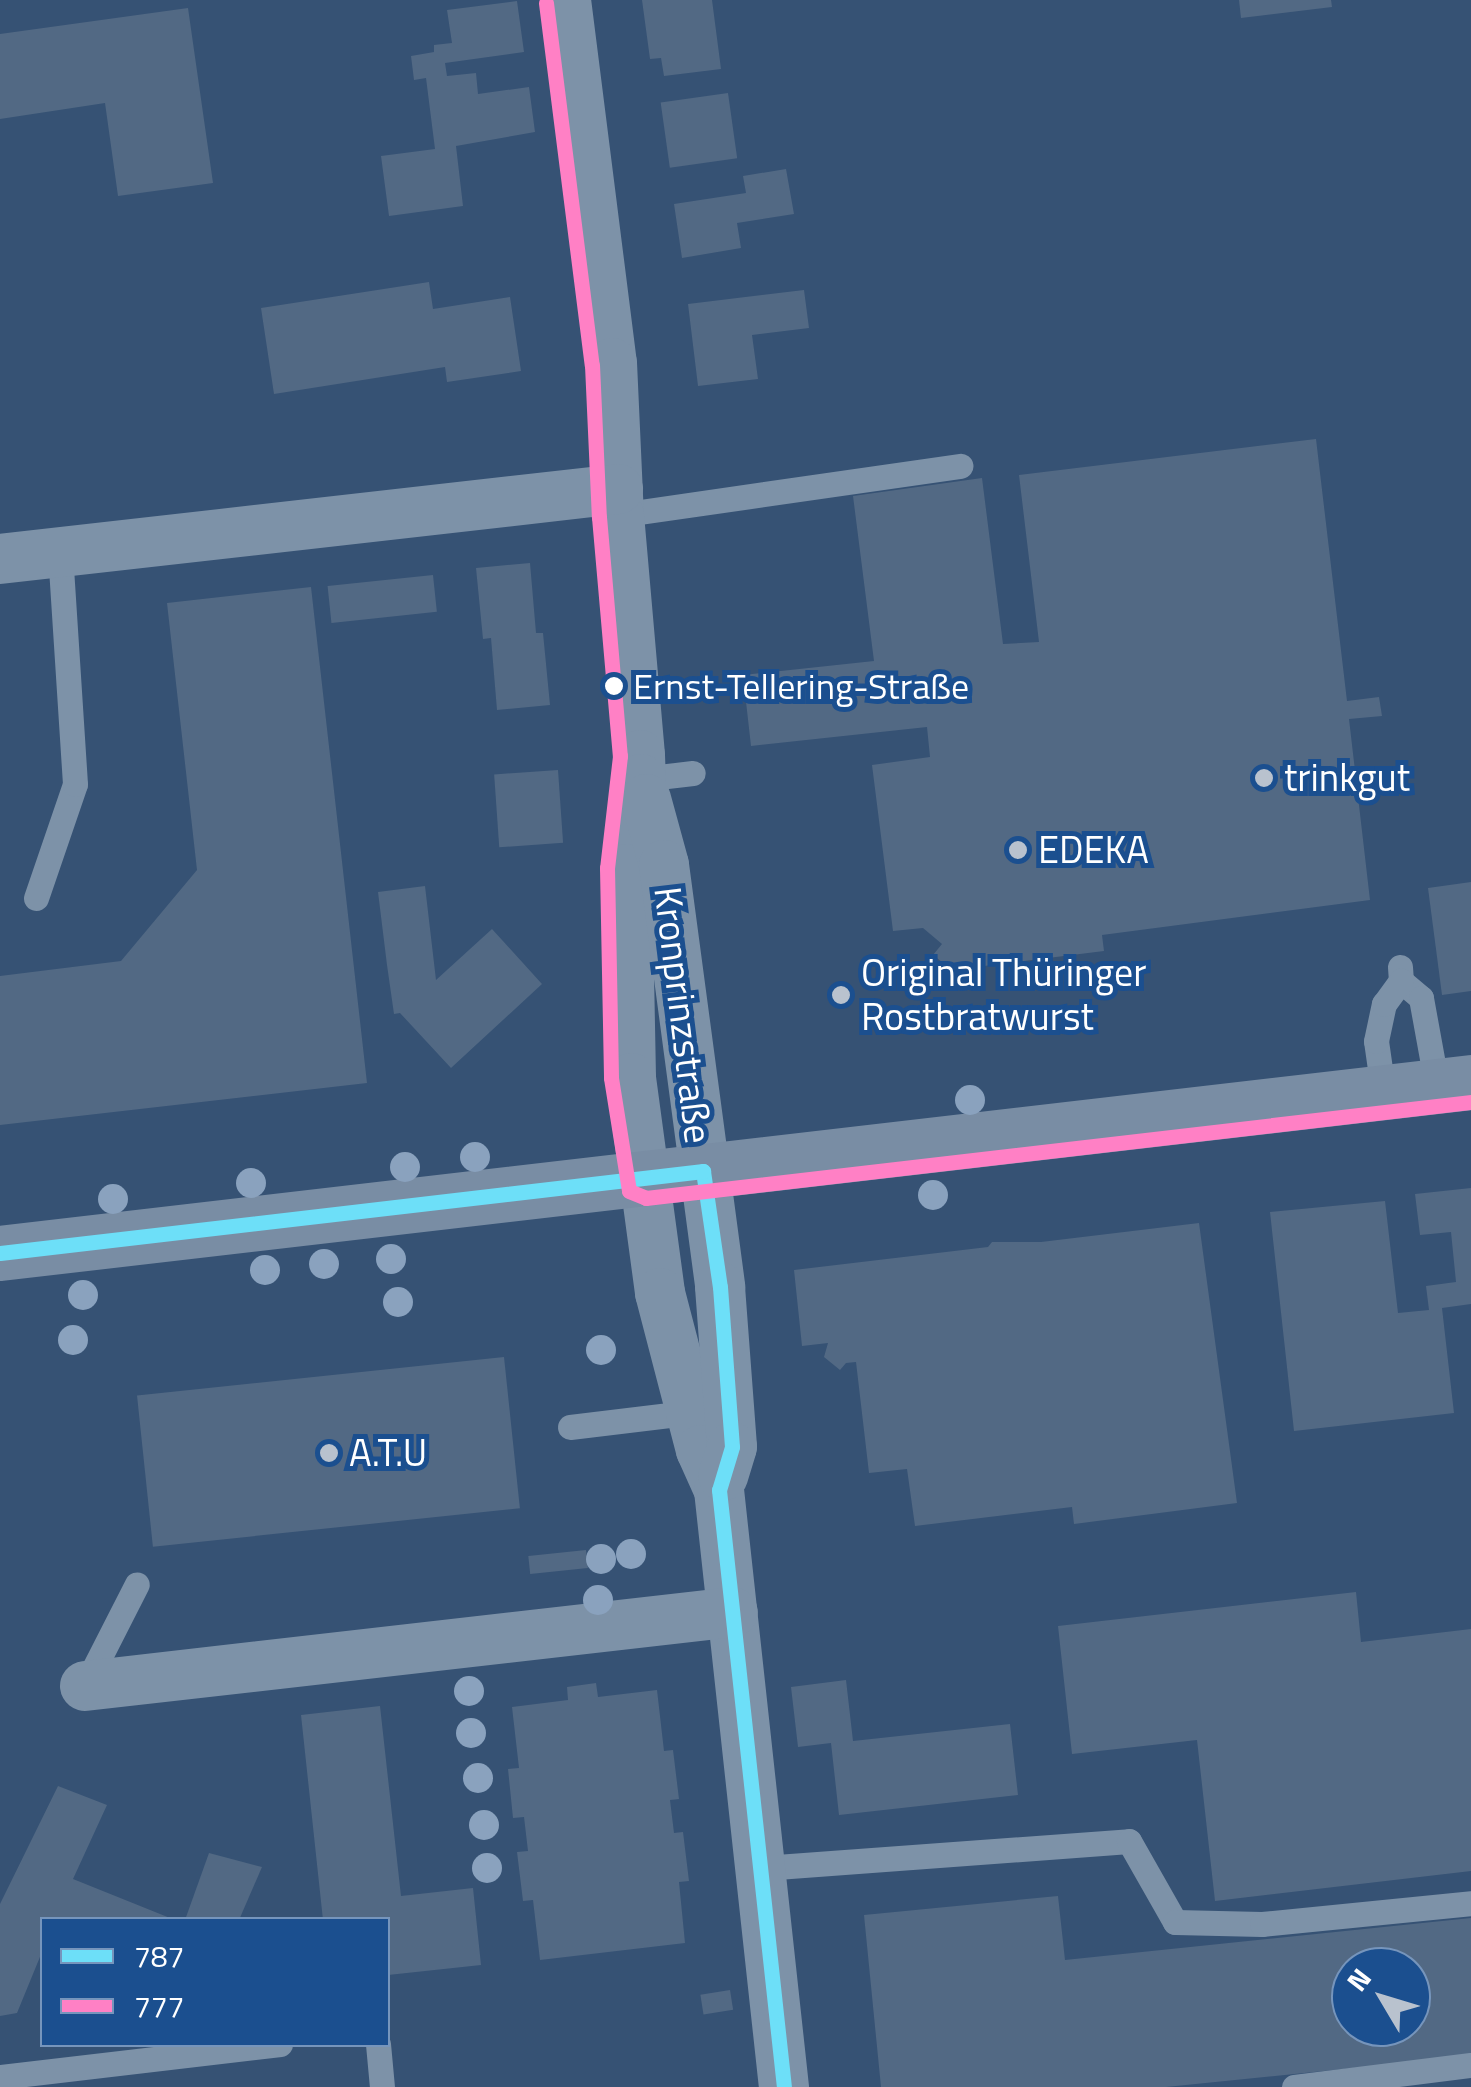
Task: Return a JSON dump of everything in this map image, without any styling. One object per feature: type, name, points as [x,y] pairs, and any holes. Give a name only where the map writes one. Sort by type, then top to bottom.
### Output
[{"type":"main road","points":[[0,1253],[1454,1084]]},
{"type":"street","name":"Kronprinzstraße","points":[[566,0],[612,363],[618,502],[641,779],[664,865],[720,1287],[732,1448],[718,1490]]},
{"type":"street","points":[[0,559],[618,502]]},
{"type":"street","name":"Kronprinzstraße","points":[[641,779],[627,869],[631,1078],[660,1293],[701,1450],[718,1490],[763,1868],[784,2087]]},
{"type":"street","points":[[85,1686],[733,1612]]},
{"type":"lane","points":[[618,502],[961,466]]},
{"type":"lane","points":[[36,898],[75,784],[60,552]]},
{"type":"lane","points":[[641,779],[693,773]]},
{"type":"lane","points":[[1383,1090],[1376,1040],[1384,1004],[1401,974],[1421,998],[1454,1084]]},
{"type":"lane","points":[[570,1427],[694,1412]]},
{"type":"lane","points":[[85,1686],[136,1584]]},
{"type":"lane","points":[[763,1868],[1128,1841],[1175,1922],[1262,1924],[1471,1904]]},
{"type":"lane","points":[[0,2077],[255,2047]]},
{"type":"lane","points":[[378,2047],[382,2087]]},
{"type":"lane","points":[[1294,2087],[1471,2065]]},
{"type":"building","points":[[642,0],[712,0],[721,69],[664,76],[661,58],[650,59]]},
{"type":"building","points":[[1239,0],[1331,0],[1332,7],[1241,18]]},
{"type":"building","points":[[517,1],[524,52],[445,63],[447,76],[476,73],[478,94],[529,87],[535,132],[456,146],[463,206],[389,216],[381,156],[435,149],[426,78],[414,80],[411,56],[434,52],[434,45],[452,43],[447,10]]},
{"type":"building","points":[[188,8],[213,183],[118,196],[105,103],[0,119],[0,34]]},
{"type":"building","points":[[728,93],[737,158],[670,168],[661,102]]},
{"type":"building","points":[[786,169],[794,214],[737,223],[741,248],[682,258],[674,204],[746,193],[743,176]]},
{"type":"building","points":[[429,282],[433,309],[510,297],[521,371],[447,382],[445,367],[274,394],[261,308]]},
{"type":"building","points":[[804,290],[809,328],[752,335],[758,379],[698,386],[688,304]]},
{"type":"building","points":[[1316,439],[1347,701],[1379,697],[1382,716],[1349,719],[1370,900],[1102,935],[1104,951],[968,968],[961,977],[933,955],[942,944],[923,928],[893,931],[872,765],[930,757],[927,727],[751,746],[743,675],[874,661],[853,496],[982,478],[1003,644],[1039,642],[1019,475]]},
{"type":"building","points":[[530,563],[536,633],[543,633],[550,705],[497,710],[491,638],[483,639],[476,568]]},
{"type":"building","points":[[433,575],[437,612],[331,623],[328,586]]},
{"type":"building","points":[[311,587],[367,1083],[0,1125],[0,976],[121,961],[197,870],[167,603]]},
{"type":"building","points":[[558,770],[563,843],[499,847],[494,774]]},
{"type":"building","points":[[1471,882],[1471,991],[1442,995],[1428,888]]},
{"type":"building","points":[[425,886],[436,980],[492,929],[542,984],[451,1068],[400,1013],[394,1014],[378,892]]},
{"type":"building","points":[[1471,1188],[1471,1304],[1442,1308],[1454,1413],[1294,1431],[1270,1212],[1385,1201],[1398,1313],[1429,1310],[1426,1286],[1456,1282],[1451,1232],[1420,1235],[1415,1194]]},
{"type":"building","points":[[1199,1223],[1237,1503],[1074,1524],[1072,1507],[915,1526],[907,1469],[869,1473],[856,1362],[846,1363],[840,1370],[824,1357],[828,1343],[802,1346],[794,1270],[988,1247],[992,1242],[1041,1242]]},
{"type":"building","name":"A.T.U","points":[[504,1357],[520,1508],[153,1547],[137,1396]]},
{"type":"building","points":[[586,1550],[588,1568],[530,1574],[528,1556]]},
{"type":"building","points":[[1356,1592],[1361,1642],[1471,1629],[1471,1871],[1215,1901],[1197,1740],[1072,1754],[1058,1626]]},
{"type":"building","points":[[846,1680],[853,1741],[1010,1724],[1018,1795],[839,1815],[831,1743],[798,1747],[791,1687]]},
{"type":"building","points":[[596,1683],[598,1697],[657,1690],[664,1751],[673,1750],[679,1799],[670,1800],[674,1833],[683,1832],[689,1881],[679,1882],[685,1943],[540,1960],[533,1900],[523,1901],[517,1852],[528,1851],[524,1817],[513,1818],[508,1769],[519,1768],[512,1707],[568,1700],[567,1687]]},
{"type":"building","points":[[380,1706],[401,1896],[473,1888],[481,1965],[390,1975],[390,1917],[323,1917],[301,1715]]},
{"type":"building","points":[[58,1786],[107,1805],[73,1879],[168,1917],[40,1917],[40,1957],[17,2013],[0,2016],[0,1904]]},
{"type":"building","points":[[209,1853],[262,1867],[240,1917],[186,1917]]},
{"type":"building","points":[[1058,1896],[1065,1960],[1471,1918],[1471,2056],[1166,2087],[881,2087],[864,1915]]},
{"type":"building","points":[[730,1990],[733,2010],[703,2014],[700,1995]]},
{"type":"transit line","name":"777","points":[[546,3],[592,365],[599,517],[620,756],[607,868],[611,1078],[629,1191],[646,1198],[1471,1102]]},
{"type":"transit line","name":"787","points":[[703,1171],[720,1287],[732,1447],[719,1490],[784,2087]]},
{"type":"transit line","name":"787","points":[[0,1253],[703,1171]]},
{"type":"place","name":"Ernst-Tellering-Straße","points":[[614,686]]},
{"type":"place","name":"trinkgut","points":[[1264,778]]},
{"type":"place","name":"EDEKA","points":[[1018,850]]},
{"type":"place","name":"Original Thüringer Rostbratwurst","points":[[841,995]]},
{"type":"place","name":"A.T.U","points":[[329,1453]]}]
